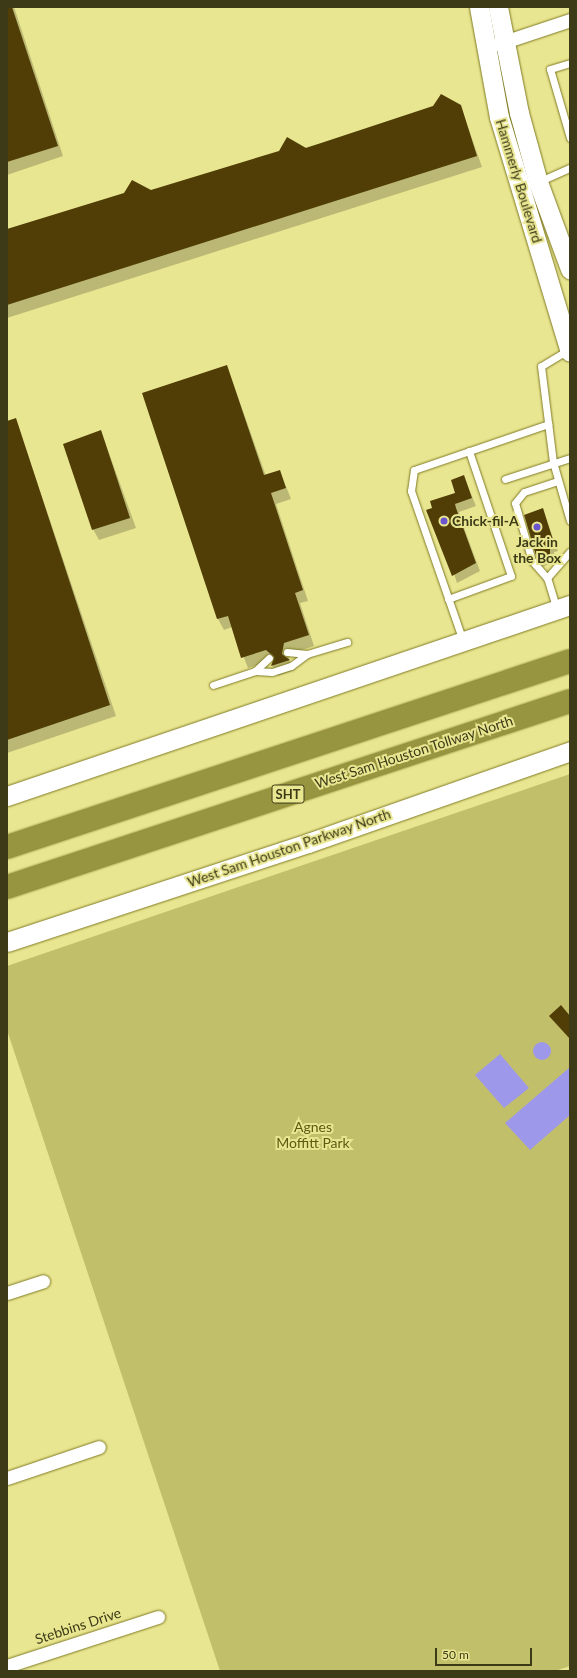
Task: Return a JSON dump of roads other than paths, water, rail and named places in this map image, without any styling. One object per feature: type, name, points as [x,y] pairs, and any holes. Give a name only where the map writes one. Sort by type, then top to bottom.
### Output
[{"type":"highway","points":[[7,847],[570,661]]},
{"type":"highway","name":"West Sam Houston Tollway North","points":[[7,887],[570,701]]},
{"type":"main road","name":"Hammerly Boulevard","points":[[479,7],[484,48],[519,187],[570,351]]},
{"type":"main road","name":"Hammerly Boulevard","points":[[498,7],[504,42],[538,182],[570,269]]},
{"type":"main road","points":[[7,796],[140,748],[464,643],[567,606]]},
{"type":"main road","name":"West Sam Houston Parkway North","points":[[7,942],[308,843],[570,751]]},
{"type":"street","points":[[484,48],[570,20]]},
{"type":"street","points":[[7,1293],[43,1281]]},
{"type":"street","points":[[7,1478],[99,1447]]},
{"type":"street","name":"Stebbins Drive","points":[[7,1666],[158,1617]]},
{"type":"lane","points":[[570,63],[550,69],[570,138]]},
{"type":"lane","points":[[538,182],[570,168]]},
{"type":"lane","points":[[570,351],[541,366],[553,462],[557,481],[570,521]]},
{"type":"lane","points":[[464,643],[411,491],[414,470],[548,424]]},
{"type":"lane","points":[[448,598],[511,576],[469,451]]},
{"type":"lane","points":[[505,479],[553,462],[570,458]]},
{"type":"lane","points":[[557,481],[524,492],[515,503],[532,562],[547,578],[567,606]]},
{"type":"lane","points":[[547,578],[570,552]]},
{"type":"lane","points":[[213,685],[255,671],[272,672],[291,666],[307,654],[347,642]]},
{"type":"lane","points":[[287,652],[307,654]]},
{"type":"lane","points":[[255,671],[269,658]]},
{"type":"place","name":"Chick-fil-A","points":[[444,521]]},
{"type":"place","name":"Jack in the Box","points":[[537,527]]},
{"type":"park label","name":"Agnes Moffitt Park","points":[[313,1136]]}]
